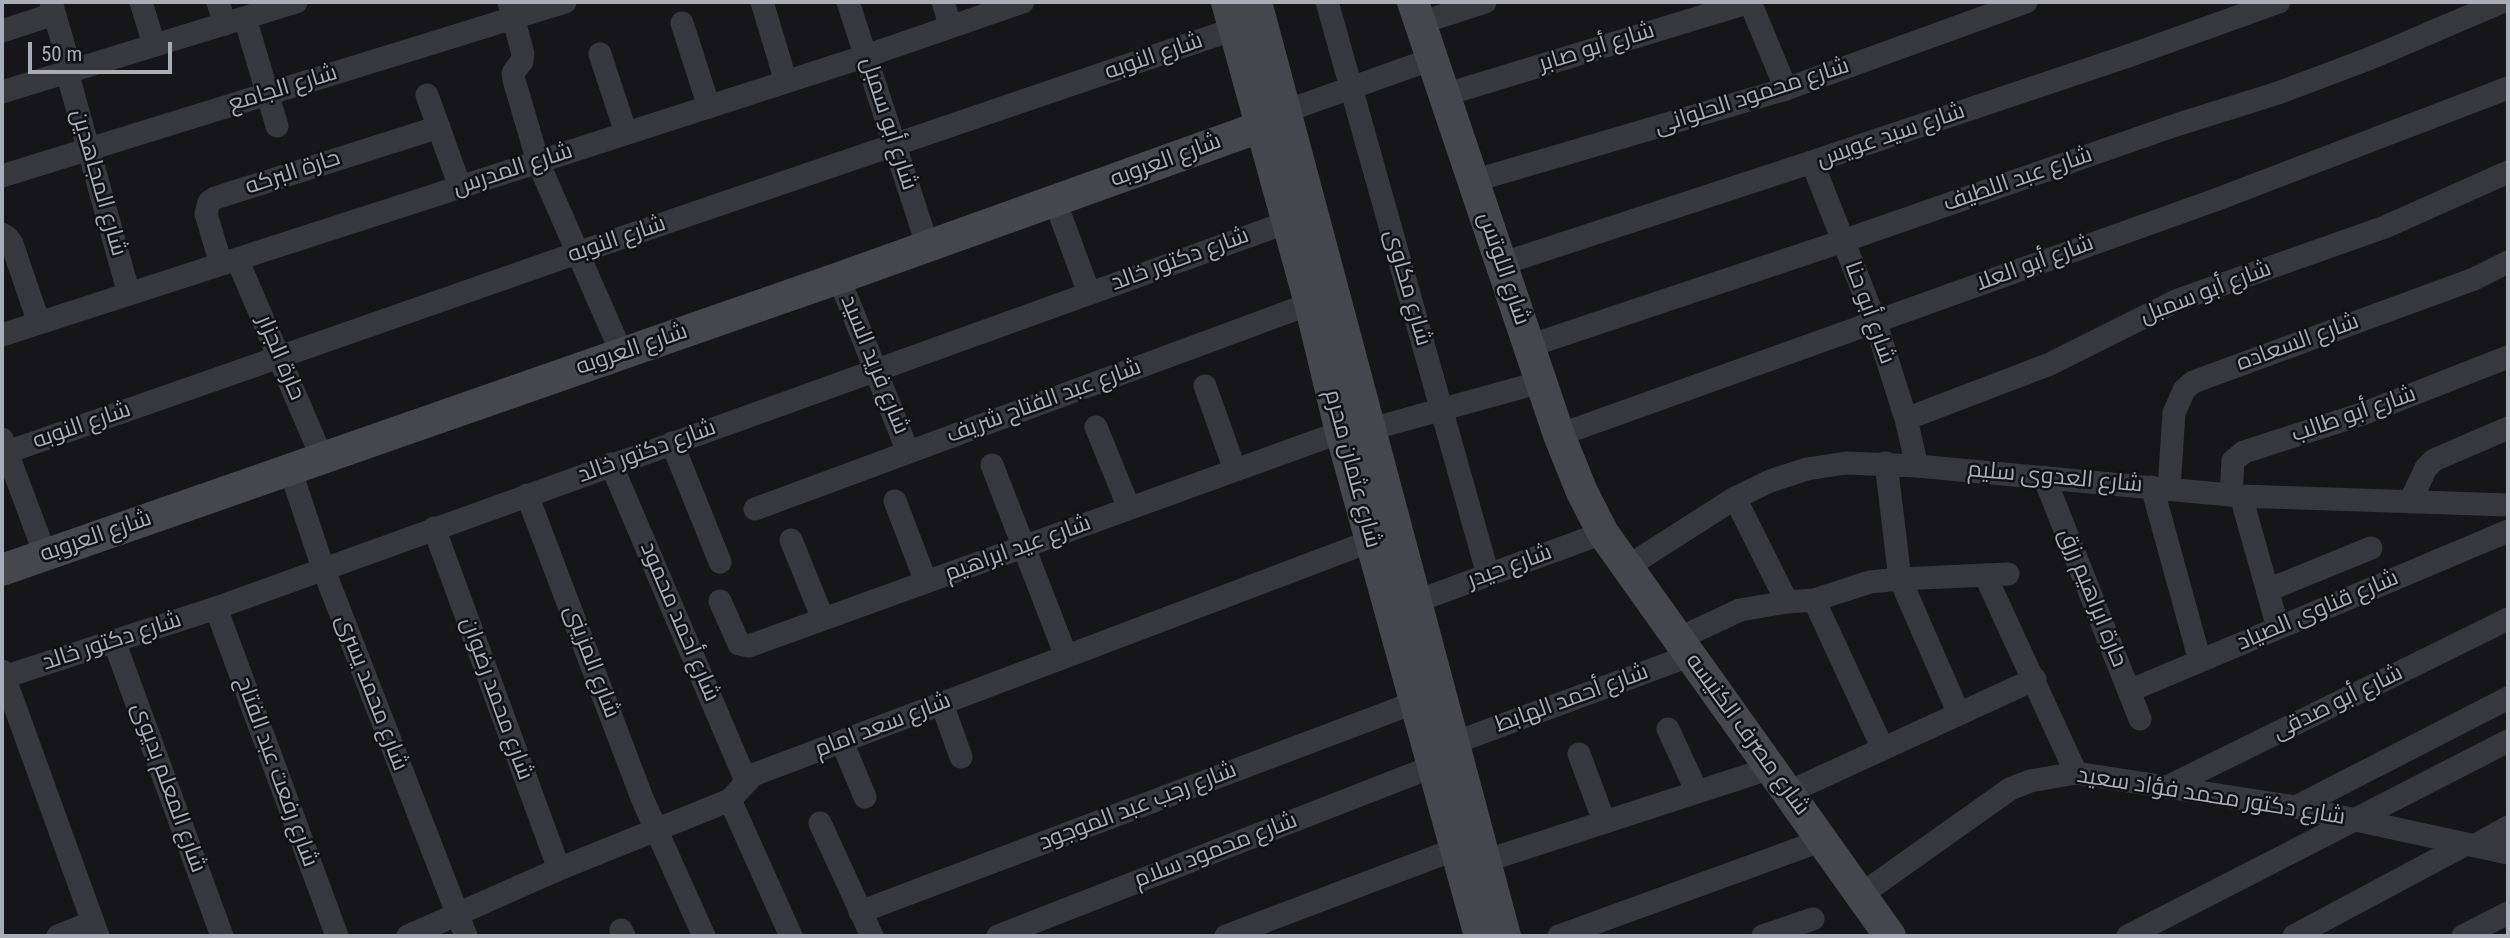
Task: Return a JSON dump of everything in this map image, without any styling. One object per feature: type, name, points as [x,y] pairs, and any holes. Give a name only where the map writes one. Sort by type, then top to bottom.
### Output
[{"type":"street","points":[[141,2],[154,46]]},
{"type":"street","points":[[218,2],[235,21],[267,94],[277,126]]},
{"type":"street","points":[[2,92],[296,2]]},
{"type":"street","name":"شارع الجامع","points":[[2,176],[267,94],[511,10],[565,2]]},
{"type":"street","points":[[762,2],[786,82]]},
{"type":"street","name":"شارع أبو سمبل","points":[[848,2],[928,247]]},
{"type":"street","points":[[943,2],[950,25]]},
{"type":"street","name":"شارع المدرس","points":[[2,335],[866,56],[1023,2]]},
{"type":"street","name":"شارع عثمان محرم","points":[[1256,2],[1288,222],[1322,299]]},
{"type":"street","name":"شارع مكاوى","points":[[1327,2],[1488,575]]},
{"type":"street","points":[[1416,12],[1485,2]]},
{"type":"street","points":[[1750,2],[1786,89]]},
{"type":"street","name":"شارع أبو صابر","points":[[1444,95],[1750,2]]},
{"type":"street","name":"شارع محمود الحلوانى","points":[[1473,181],[1786,89],[1981,9],[2026,2]]},
{"type":"street","name":"شارع سيد عويس","points":[[1501,264],[1812,163],[2279,2]]},
{"type":"street","name":"شارع عبد اللطيف","points":[[1529,346],[2326,75],[2502,2]]},
{"type":"street","points":[[2,31],[52,8]]},
{"type":"street","name":"شارع المجاهدين","points":[[52,8],[129,294]]},
{"type":"street","points":[[511,10],[523,54],[522,61],[513,73],[514,80],[538,162],[622,354]]},
{"type":"street","name":"شارع اللوتس","points":[[1416,12],[1559,435],[1582,492],[1603,533]]},
{"type":"street","name":"شارع عثمان محرم","points":[[1230,15],[1273,119],[1356,430],[1417,601],[1444,755],[1470,855],[1480,936]]},
{"type":"street","name":"شارع النوبه","points":[[4,448],[894,146],[1230,15]]},
{"type":"street","points":[[682,23],[709,107]]},
{"type":"street","points":[[600,54],[626,133]]},
{"type":"street","points":[[1273,119],[1432,59]]},
{"type":"street","name":"شارع أبو العلا","points":[[1559,435],[2218,199],[2508,88]]},
{"type":"street","points":[[427,95],[460,187]]},
{"type":"street","name":"شارع العروبه","points":[[2,570],[928,247],[1273,119]]},
{"type":"street","name":"حارة البركه","points":[[229,261],[206,214],[209,202],[215,198],[439,127]]},
{"type":"street","name":"شارع أبو حنا","points":[[1812,163],[1875,321],[1906,419],[1917,466]]},
{"type":"street","name":"شارع أبو سمبل","points":[[1906,419],[2050,363],[2178,300],[2385,227],[2508,172]]},
{"type":"street","points":[[1055,201],[1089,292]]},
{"type":"street","name":"شارع دكتور خالد","points":[[3,674],[216,608],[1288,222]]},
{"type":"street","points":[[2,234],[8,237],[12,244],[39,323]]},
{"type":"street","name":"حارة الجزار","points":[[229,261],[279,356],[322,458]]},
{"type":"street","name":"شارع السعاده","points":[[2200,661],[2160,487],[2174,413],[2184,390],[2193,382],[2474,279],[2508,262]]},
{"type":"street","name":"شارع فريد السيد","points":[[839,278],[908,452]]},
{"type":"street","name":"شارع عبد الفتاح شريف","points":[[755,509],[1322,299]]},
{"type":"street","name":"شارع أبو طالب","points":[[2236,495],[2233,461],[2244,452],[2365,413],[2508,357]]},
{"type":"street","name":"شارع عيد ابراهيم","points":[[720,601],[736,639],[743,646],[749,646],[1235,470],[1356,430],[1541,382]]},
{"type":"street","points":[[1205,386],[1235,470]]},
{"type":"street","points":[[1096,427],[1129,508]]},
{"type":"street","points":[[2410,502],[2426,468],[2434,460],[2508,428]]},
{"type":"street","name":"شارع عثمان محرم","points":[[1356,430],[1371,541],[1416,702],[1444,755]]},
{"type":"street","points":[[672,443],[720,562]]},
{"type":"street","points":[[4,448],[45,554]]},
{"type":"street","name":"شارع العدوى سليم","points":[[1627,567],[1735,498],[1770,481],[1807,470],[1846,463],[1886,463],[2236,495],[2508,505]]},
{"type":"street","points":[[1886,463],[1900,579],[1959,714]]},
{"type":"street","name":"شارع أحمد محمود","points":[[611,464],[746,780]]},
{"type":"street","points":[[992,465],[1066,656]]},
{"type":"street","name":"شارع محمد يسرى","points":[[290,469],[323,568],[461,926]]},
{"type":"street","name":"حارة ابراهيم رزق","points":[[2044,477],[2140,719]]},
{"type":"street","name":"شارع المزينى","points":[[527,495],[642,798],[704,936]]},
{"type":"street","points":[[2236,495],[2278,628]]},
{"type":"street","points":[[1735,498],[1787,602]]},
{"type":"street","points":[[895,501],[926,582]]},
{"type":"street","name":"شارع محمد رضوان","points":[[434,528],[559,869]]},
{"type":"street","name":"شارع قناوى الصياد","points":[[2129,691],[2508,531]]},
{"type":"street","name":"شارع حيدر","points":[[1417,601],[1603,533]]},
{"type":"street","name":"شارع مصرف الكنيسه","points":[[1603,533],[1890,936]]},
{"type":"street","points":[[791,540],[823,620]]},
{"type":"street","name":"شارع سعد امام","points":[[408,936],[461,926],[559,869],[730,800],[753,775],[1371,541]]},
{"type":"street","points":[[2268,590],[2371,548]]},
{"type":"street","name":"شارع أحمد الهابط","points":[[1444,755],[1684,648],[1740,610],[1814,600],[1851,587],[1900,579],[2008,574]]},
{"type":"street","points":[[1985,575],[2076,773]]},
{"type":"street","points":[[1814,600],[1882,749]]},
{"type":"street","name":"شارع رفعت عبد الفتاح","points":[[216,608],[337,936]]},
{"type":"street","name":"شارع أبو صدقى","points":[[2167,787],[2508,619]]},
{"type":"street","name":"شارع المعلم بديوى","points":[[114,641],[222,936]]},
{"type":"street","points":[[3,674],[95,929],[58,936]]},
{"type":"street","points":[[1226,936],[1470,855],[1604,821],[1696,792],[1780,780],[1882,749],[2035,679]]},
{"type":"street","points":[[2295,807],[2508,698]]},
{"type":"street","name":"شارع رجب عبد الموجود","points":[[860,912],[1416,702]]},
{"type":"street","points":[[942,704],[961,757]]},
{"type":"street","points":[[1668,729],[1696,792]]},
{"type":"street","points":[[2128,936],[2508,741]]},
{"type":"street","points":[[842,742],[864,797]]},
{"type":"street","points":[[1579,754],[1604,821]]},
{"type":"street","name":"شارع محمود سلام","points":[[998,936],[1444,755]]},
{"type":"street","name":"شارع دكتور محمد فؤاد سعيد","points":[[1862,894],[2010,789],[2030,781],[2076,773],[2295,807],[2508,853]]},
{"type":"street","points":[[730,800],[791,936]]},
{"type":"street","points":[[820,823],[872,936]]},
{"type":"street","points":[[2294,936],[2508,827]]},
{"type":"street","points":[[1559,936],[1824,840]]},
{"type":"street","name":"شارع عثمان محرم","points":[[1470,855],[1505,936]]},
{"type":"street","points":[[2463,936],[2508,914]]},
{"type":"street","points":[[1763,936],[1813,919]]}]
